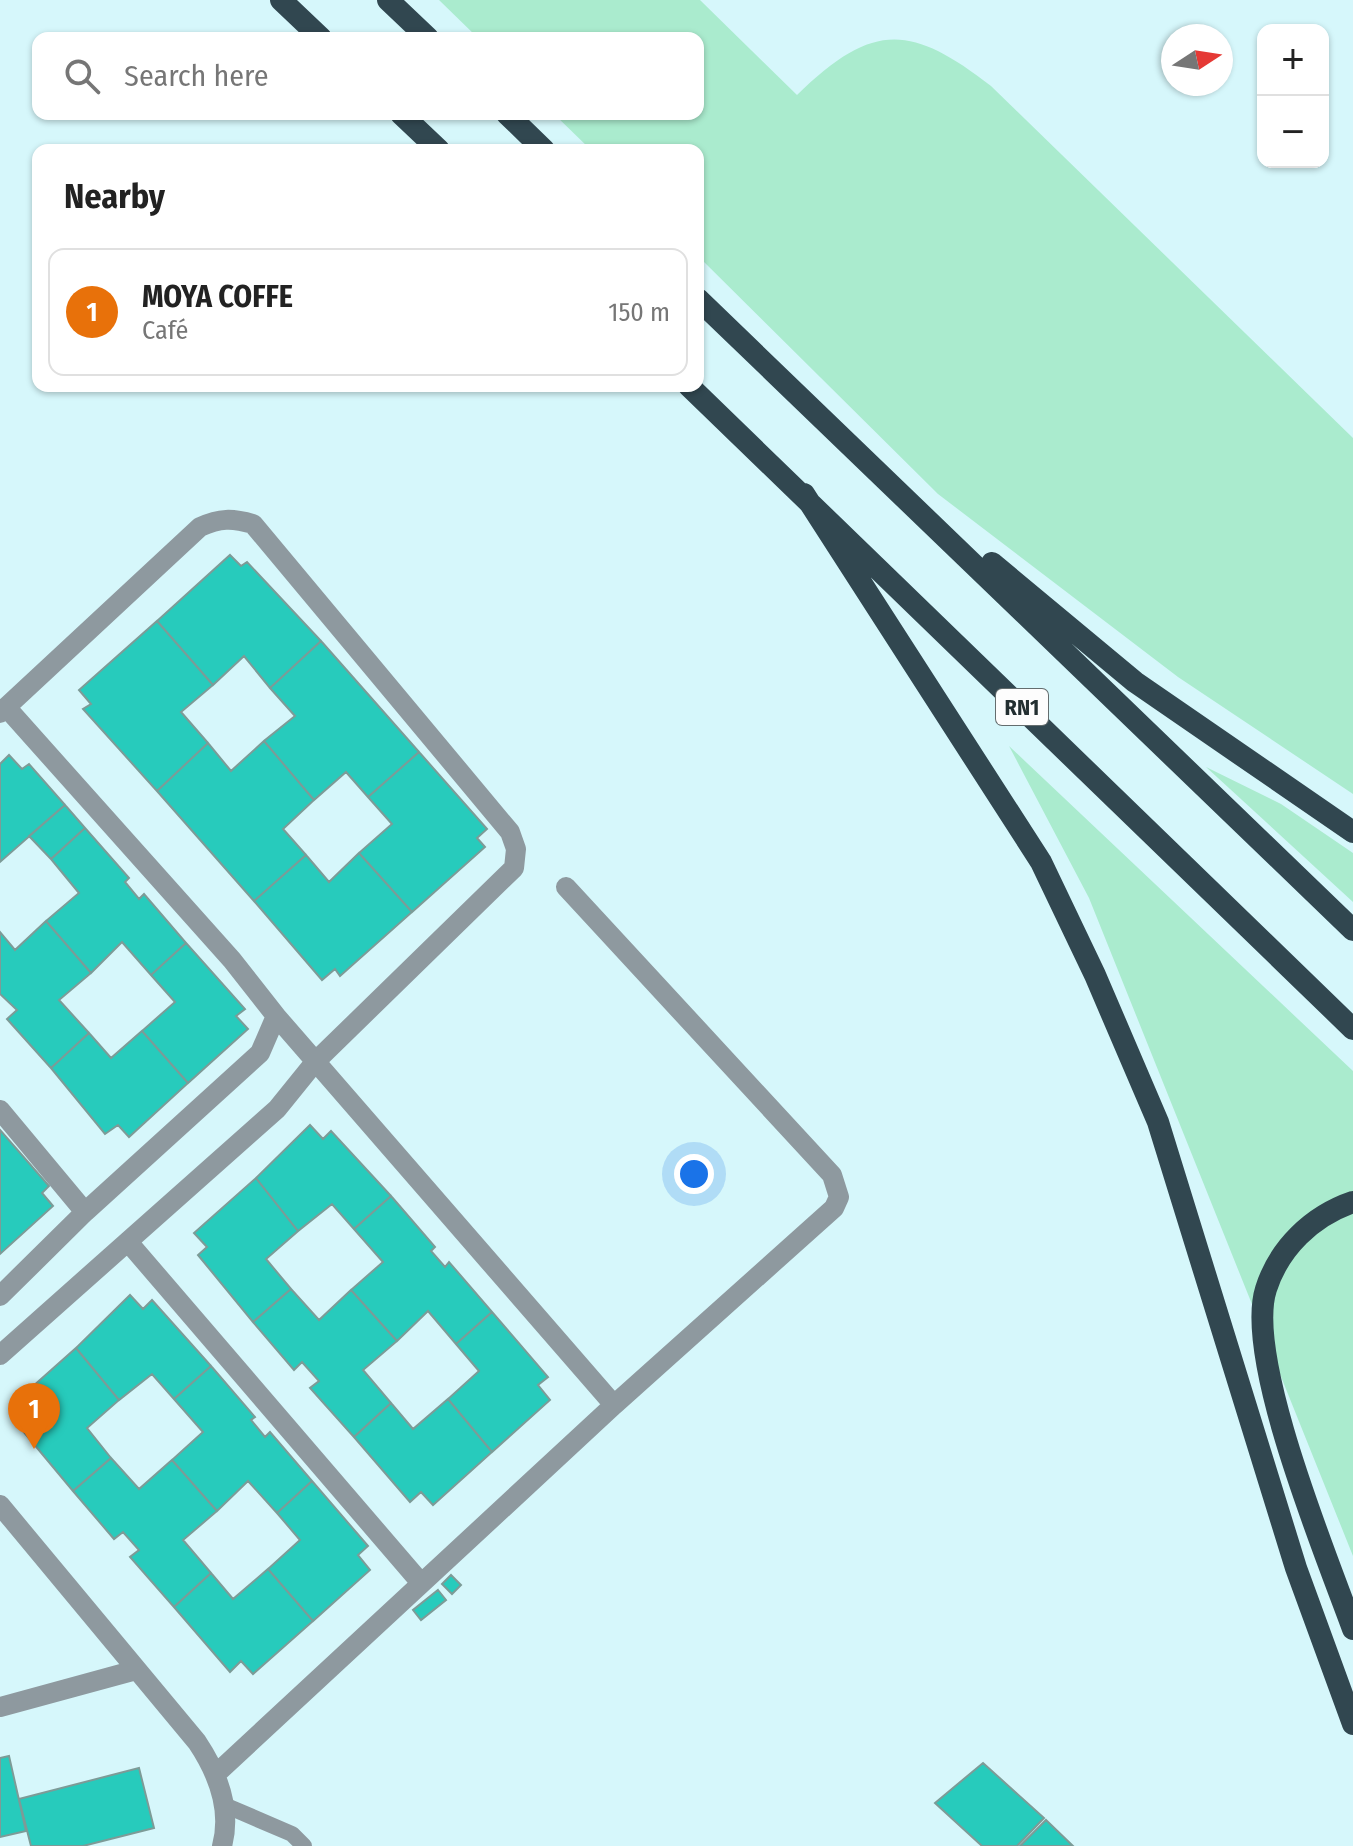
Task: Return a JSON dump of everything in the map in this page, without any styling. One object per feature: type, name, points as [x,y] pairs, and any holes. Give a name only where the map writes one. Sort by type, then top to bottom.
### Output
[{"type":"highway","points":[[281,0],[315,32]]},
{"type":"highway","points":[[388,0],[422,32]]},
{"type":"highway","points":[[407,120],[433,144]]},
{"type":"highway","points":[[513,120],[538,144]]},
{"type":"highway","points":[[704,305],[1353,930]]},
{"type":"highway","name":"RN1","points":[[695,392],[1353,1029]]},
{"type":"highway","points":[[858,453],[1135,682],[1353,832]]},
{"type":"highway","points":[[804,494],[1041,862],[1095,975],[1158,1122],[1296,1568],[1353,1724]]},
{"type":"highway","points":[[1353,1202],[1322,1216],[1283,1253],[1265,1291],[1261,1333],[1289,1446],[1353,1629]]},
{"type":"street","points":[[0,1355],[277,1109],[315,1062],[514,868],[516,849],[510,832],[253,524],[218,519],[200,527],[3,710],[232,960],[315,1062],[614,1405]]},
{"type":"street","points":[[217,1773],[614,1405],[834,1208],[839,1197],[832,1175],[566,887]]},
{"type":"street","points":[[0,1296],[85,1212],[260,1053],[276,1016]]},
{"type":"street","points":[[0,1110],[85,1212]]},
{"type":"street","points":[[129,1243],[421,1583]]},
{"type":"street","points":[[0,1505],[197,1742],[217,1773],[226,1831],[222,1846]]},
{"type":"street","points":[[0,1707],[136,1670]]},
{"type":"lane","points":[[222,1804],[292,1834],[304,1846]]},
{"type":"green space","points":[[439,0],[700,0],[797,95],[848,54],[870,43],[892,40],[914,42],[937,51],[991,86],[1353,438],[1353,794],[1178,677],[938,494],[704,262],[704,144],[585,144],[560,120],[704,120],[704,32],[472,32]]},
{"type":"green space","points":[[1009,746],[1353,1071],[1353,1556],[1089,898]]},
{"type":"green space","points":[[1206,767],[1281,804],[1353,853],[1353,902]]},
{"type":"building","points":[[230,555],[241,566],[247,562],[321,641],[270,688],[244,656],[213,685],[157,621]]},
{"type":"building","points":[[157,621],[213,685],[181,712],[208,743],[157,791],[83,709],[91,704],[79,690]]},
{"type":"building","points":[[321,641],[419,752],[368,797],[346,772],[314,800],[264,741],[295,716],[270,688]]},
{"type":"building","points":[[264,741],[314,800],[283,829],[306,855],[254,901],[157,791],[208,743],[231,771]]},
{"type":"building","points":[[419,752],[487,829],[477,838],[485,847],[412,912],[359,853],[392,824],[368,797]]},
{"type":"building","points":[[9,755],[22,769],[29,764],[65,805],[0,862],[0,764]]},
{"type":"building","points":[[65,805],[85,828],[51,859],[29,836]]},
{"type":"building","points":[[85,828],[129,878],[125,882],[139,899],[144,894],[186,943],[151,975],[122,942],[91,973],[46,921],[79,893],[51,859]]},
{"type":"building","points":[[359,853],[412,912],[340,976],[335,969],[322,980],[254,901],[306,855],[329,882]]},
{"type":"building","points":[[46,921],[91,973],[59,1000],[89,1033],[51,1068],[7,1019],[17,1010],[0,994],[0,932],[15,950]]},
{"type":"building","points":[[186,943],[245,1009],[236,1016],[248,1029],[188,1083],[142,1031],[175,1002],[151,975]]},
{"type":"building","points":[[142,1031],[188,1083],[129,1137],[118,1125],[105,1134],[51,1068],[89,1033],[111,1058]]},
{"type":"building","points":[[310,1125],[323,1139],[331,1131],[391,1196],[354,1229],[332,1204],[298,1231],[256,1178]]},
{"type":"building","points":[[0,1130],[49,1186],[42,1193],[53,1206],[0,1254]]},
{"type":"building","points":[[256,1178],[298,1231],[266,1259],[291,1289],[253,1322],[198,1255],[207,1247],[194,1233]]},
{"type":"building","points":[[391,1196],[435,1247],[431,1251],[445,1267],[449,1262],[492,1312],[456,1344],[428,1311],[397,1341],[351,1290],[383,1262],[354,1229]]},
{"type":"building","points":[[291,1289],[319,1320],[351,1290],[397,1341],[363,1370],[391,1403],[354,1437],[310,1388],[319,1381],[302,1362],[294,1370],[253,1322]]},
{"type":"building","points":[[130,1295],[143,1309],[152,1300],[211,1366],[174,1399],[152,1374],[119,1400],[76,1348]]},
{"type":"building","points":[[492,1312],[548,1377],[538,1385],[550,1400],[492,1452],[448,1399],[479,1371],[456,1344]]},
{"type":"building","points":[[76,1348],[119,1400],[87,1428],[111,1458],[73,1491],[18,1425],[27,1417],[14,1403]]},
{"type":"building","points":[[211,1366],[255,1417],[251,1420],[265,1437],[270,1432],[312,1481],[277,1513],[248,1481],[217,1511],[172,1460],[203,1432],[174,1399]]},
{"type":"building","points":[[448,1399],[492,1452],[433,1505],[421,1492],[410,1502],[354,1437],[391,1403],[413,1429]]},
{"type":"building","points":[[111,1458],[139,1489],[172,1460],[217,1511],[183,1540],[211,1573],[174,1607],[130,1557],[139,1550],[123,1532],[114,1539],[73,1491]]},
{"type":"building","points":[[312,1481],[368,1546],[358,1555],[370,1570],[313,1621],[268,1569],[300,1540],[277,1513]]},
{"type":"building","points":[[268,1569],[313,1621],[253,1674],[241,1661],[230,1672],[174,1607],[211,1573],[233,1599]]},
{"type":"building","points":[[451,1575],[461,1585],[452,1594],[442,1584]]},
{"type":"building","points":[[438,1590],[446,1600],[421,1620],[413,1610]]},
{"type":"building","points":[[9,1756],[26,1831],[0,1837],[0,1758]]},
{"type":"building","points":[[983,1763],[1044,1818],[1017,1846],[982,1846],[935,1803]]},
{"type":"building","points":[[139,1768],[154,1828],[83,1846],[31,1846],[19,1799]]},
{"type":"building","points":[[1046,1820],[1073,1846],[1020,1846]]},
{"type":"place","name":"MOYA COFFE","points":[[34,1449]]}]
